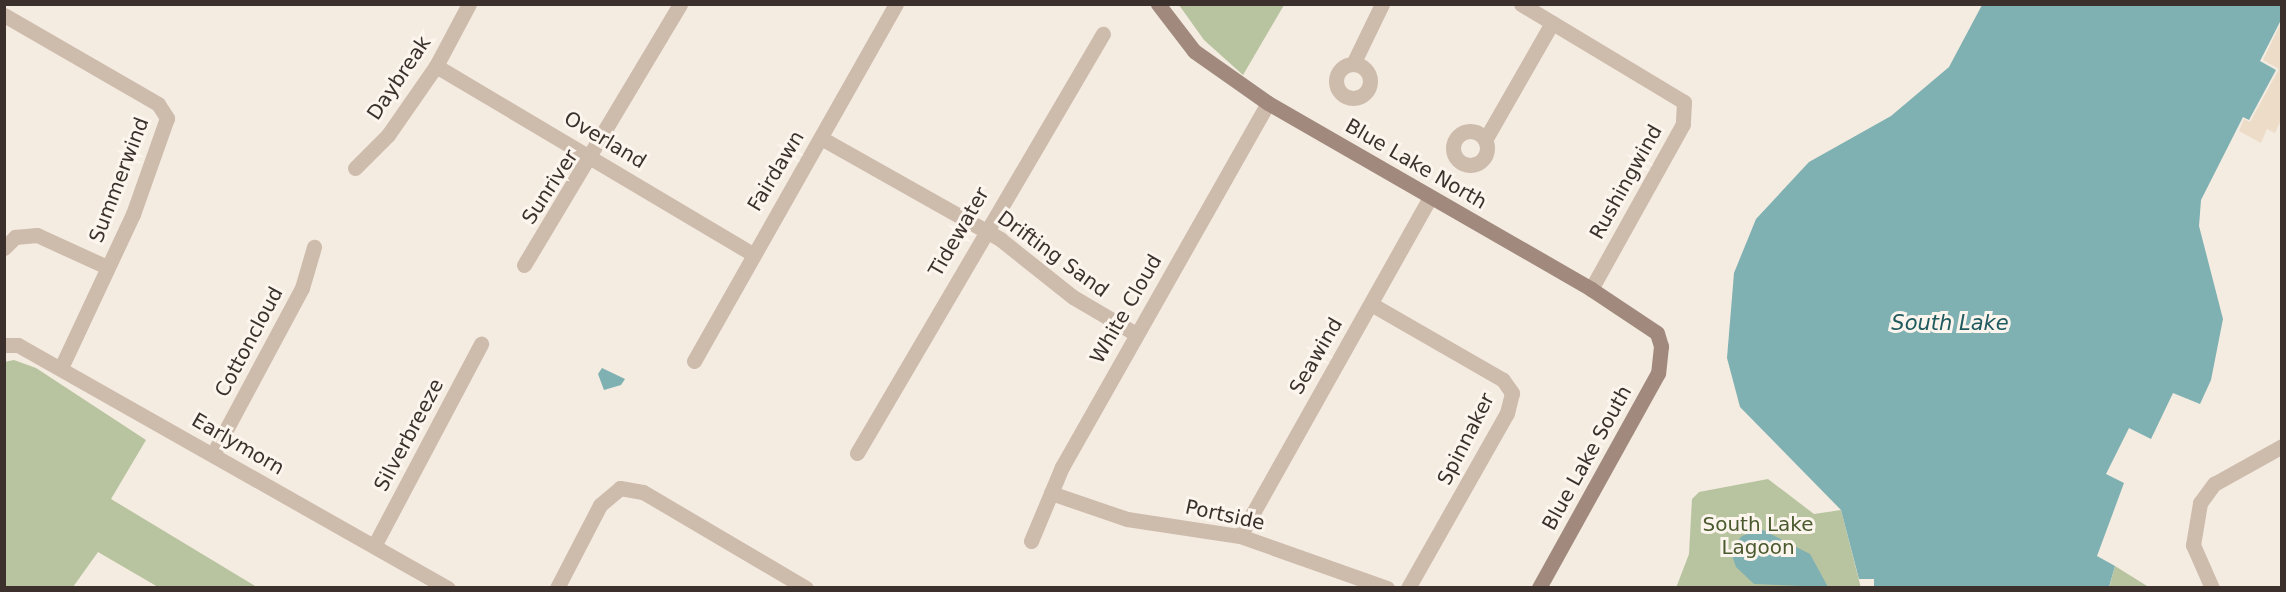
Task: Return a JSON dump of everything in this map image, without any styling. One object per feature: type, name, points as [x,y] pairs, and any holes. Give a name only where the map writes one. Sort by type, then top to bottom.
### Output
[{"type":"street","name":"Daybreak","points":[[355,168],[388,135],[436,66],[469,4]]},
{"type":"street","name":"Sunriver","points":[[524,265],[594,157],[680,4]]},
{"type":"street","name":"Fairdawn","points":[[694,361],[751,253],[821,138],[896,4]]},
{"type":"street","name":"Blue Lake North","points":[[1158,4],[1194,51],[1268,104],[1646,322],[1661,346]]},
{"type":"street","points":[[1353,64],[1382,4]]},
{"type":"street","name":"Rushingwind","points":[[1521,4],[1684,102],[1683,124],[1591,289]]},
{"type":"street","name":"Summerwind","points":[[4,15],[158,104],[167,118],[107,267],[61,368]]},
{"type":"street","points":[[1485,140],[1552,23]]},
{"type":"street","name":"Tidewater","points":[[857,453],[984,230],[1102,34]]},
{"type":"street","name":"Overland","points":[[436,66],[594,157],[751,253]]},
{"type":"street","name":"White Cloud","points":[[1031,541],[1052,493],[1136,334],[1268,104]]},
{"type":"street","name":"Drifting Sand","points":[[821,138],[984,230],[1073,297],[1136,334]]},
{"type":"street","name":"Seawind","points":[[1240,536],[1430,197]]},
{"type":"street","points":[[4,248],[15,237],[37,235],[107,267]]},
{"type":"street","name":"Cottoncloud","points":[[213,454],[302,288],[314,247]]},
{"type":"street","name":"Spinnaker","points":[[1371,304],[1503,380],[1512,393],[1507,413],[1408,588]]},
{"type":"street","name":"Silverbreeze","points":[[374,546],[481,344]]},
{"type":"street","name":"Earlymorn","points":[[4,345],[18,345],[61,368],[448,588]]},
{"type":"street","name":"Blue Lake South","points":[[1539,588],[1658,373],[1661,346]]},
{"type":"street","points":[[2212,588],[2193,545],[2200,503],[2214,484],[2282,446]]},
{"type":"street","points":[[558,588],[600,505],[620,488],[644,492],[806,588]]},
{"type":"street","name":"Portside","points":[[1052,493],[1127,519],[1240,536],[1387,588]]},
{"type":"green space","points":[[1179,5],[1284,5],[1243,75],[1204,40]]},
{"type":"green space","points":[[14,360],[36,368],[146,440],[111,499],[257,587],[158,587],[98,552],[73,587],[5,587],[4,362]]},
{"type":"green space","name":"South Lake Lagoon","points":[[1768,479],[1814,514],[1841,510],[1861,588],[1676,588],[1689,554],[1692,499],[1699,492]]},
{"type":"green space","points":[[2115,566],[2147,586],[2109,588]]},
{"type":"shaded area","points":[[2281,23],[2281,120],[2275,133],[2267,129],[2261,143],[2239,131],[2244,119],[2250,122],[2279,69],[2263,60]]},
{"type":"water","name":"South Lake","points":[[1982,5],[2281,5],[2281,20],[2260,61],[2276,70],[2249,120],[2243,117],[2201,200],[2199,226],[2223,319],[2211,380],[2200,404],[2173,393],[2151,439],[2129,428],[2106,474],[2124,483],[2097,556],[2115,566],[2109,587],[1874,588],[1874,579],[1859,579],[1841,510],[1740,407],[1727,358],[1734,273],[1756,219],[1809,162],[1891,116],[1949,67]]},
{"type":"water","points":[[602,368],[625,379],[621,385],[604,390],[598,374]]},
{"type":"water","points":[[1761,529],[1810,554],[1828,587],[1754,584],[1736,567],[1730,550],[1742,536]]}]
